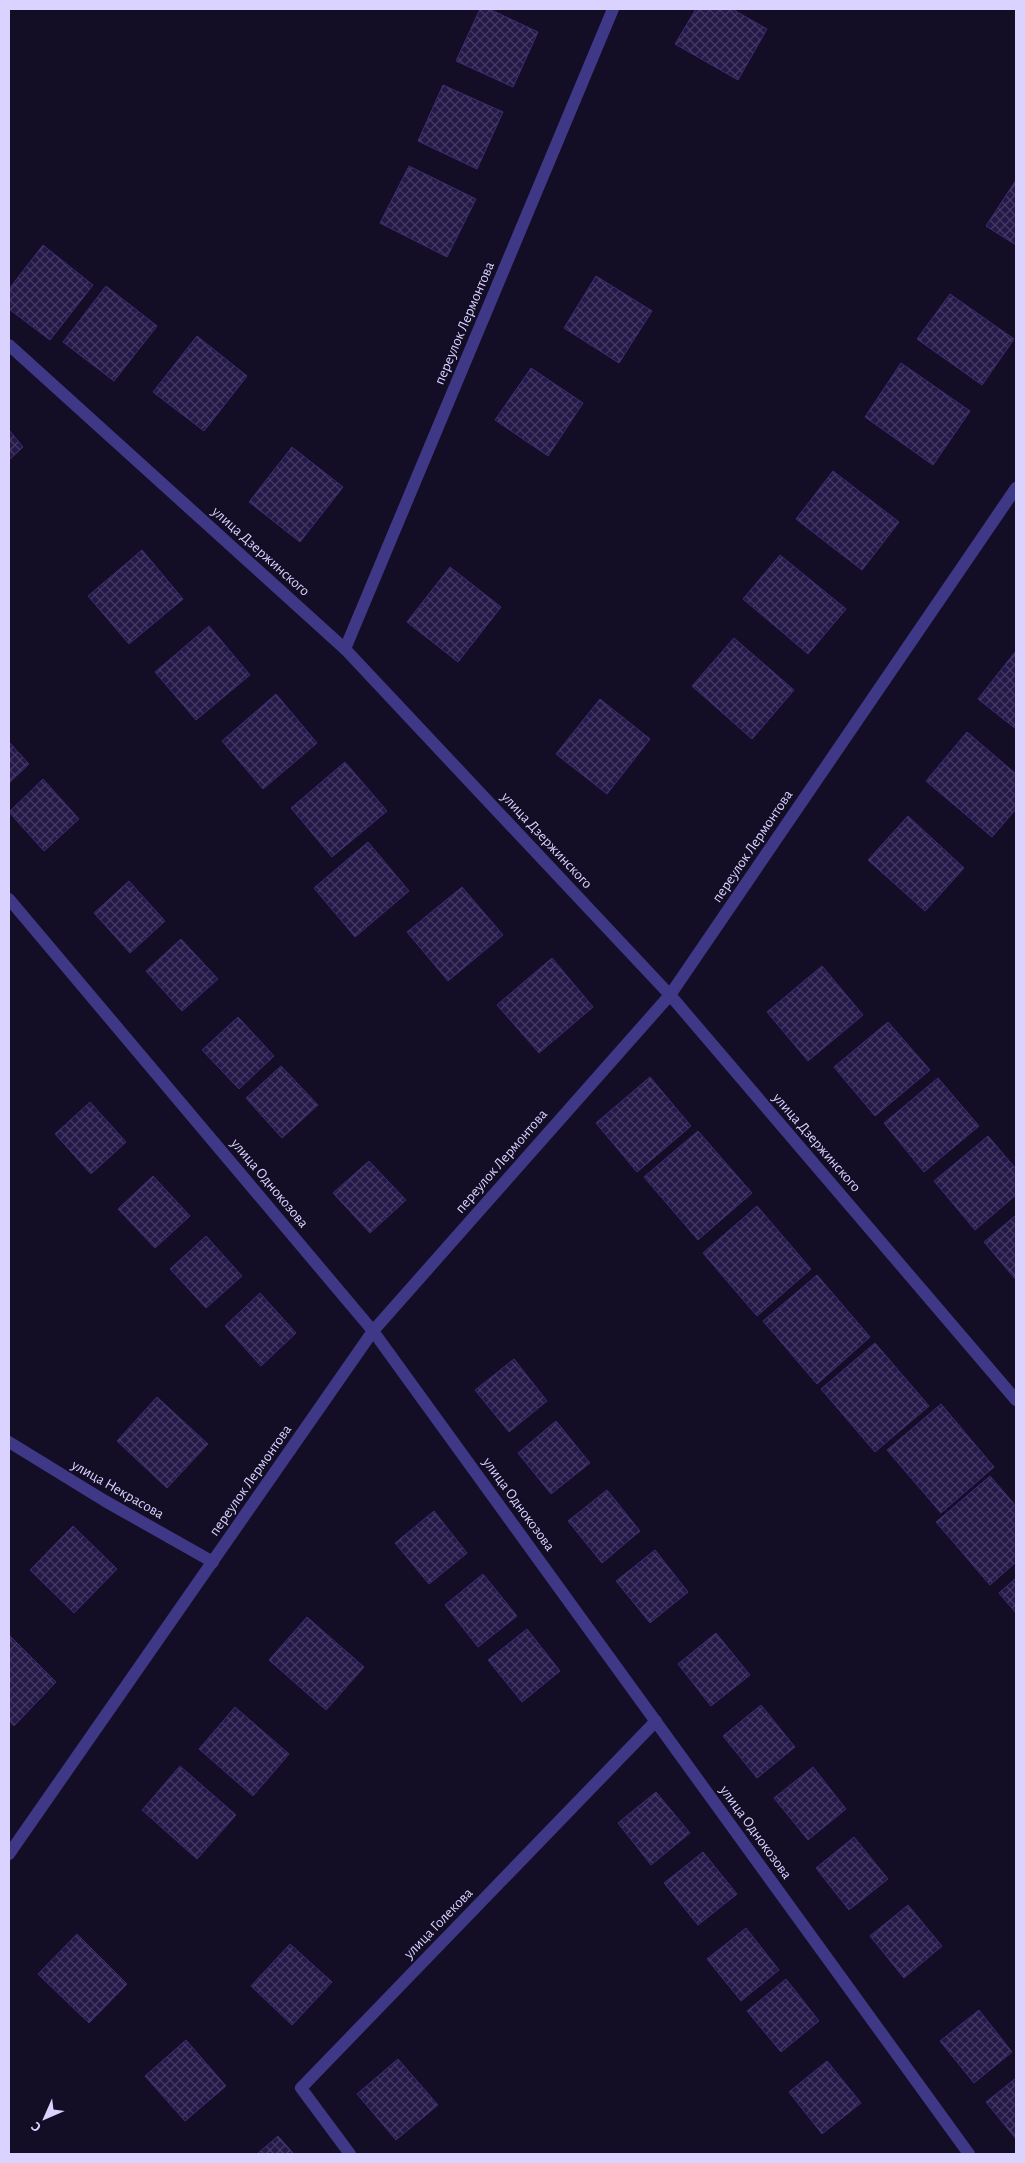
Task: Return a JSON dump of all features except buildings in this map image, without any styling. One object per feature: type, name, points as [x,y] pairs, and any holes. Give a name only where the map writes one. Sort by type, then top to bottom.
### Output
[{"type":"street","name":"переулок Лермонтова","points":[[345,649],[613,9]]},
{"type":"street","name":"улица Дзержинского","points":[[9,345],[345,649],[670,995],[1016,1400]]},
{"type":"street","name":"переулок Лермонтова","points":[[9,1854],[373,1331],[670,995],[1016,488]]},
{"type":"street","name":"улица Однокозова","points":[[9,899],[373,1331],[969,2154]]},
{"type":"street","name":"улица Некрасова","points":[[9,1442],[105,1501],[213,1562]]},
{"type":"street","name":"улица Голекова","points":[[350,2154],[301,2088],[656,1721]]}]
